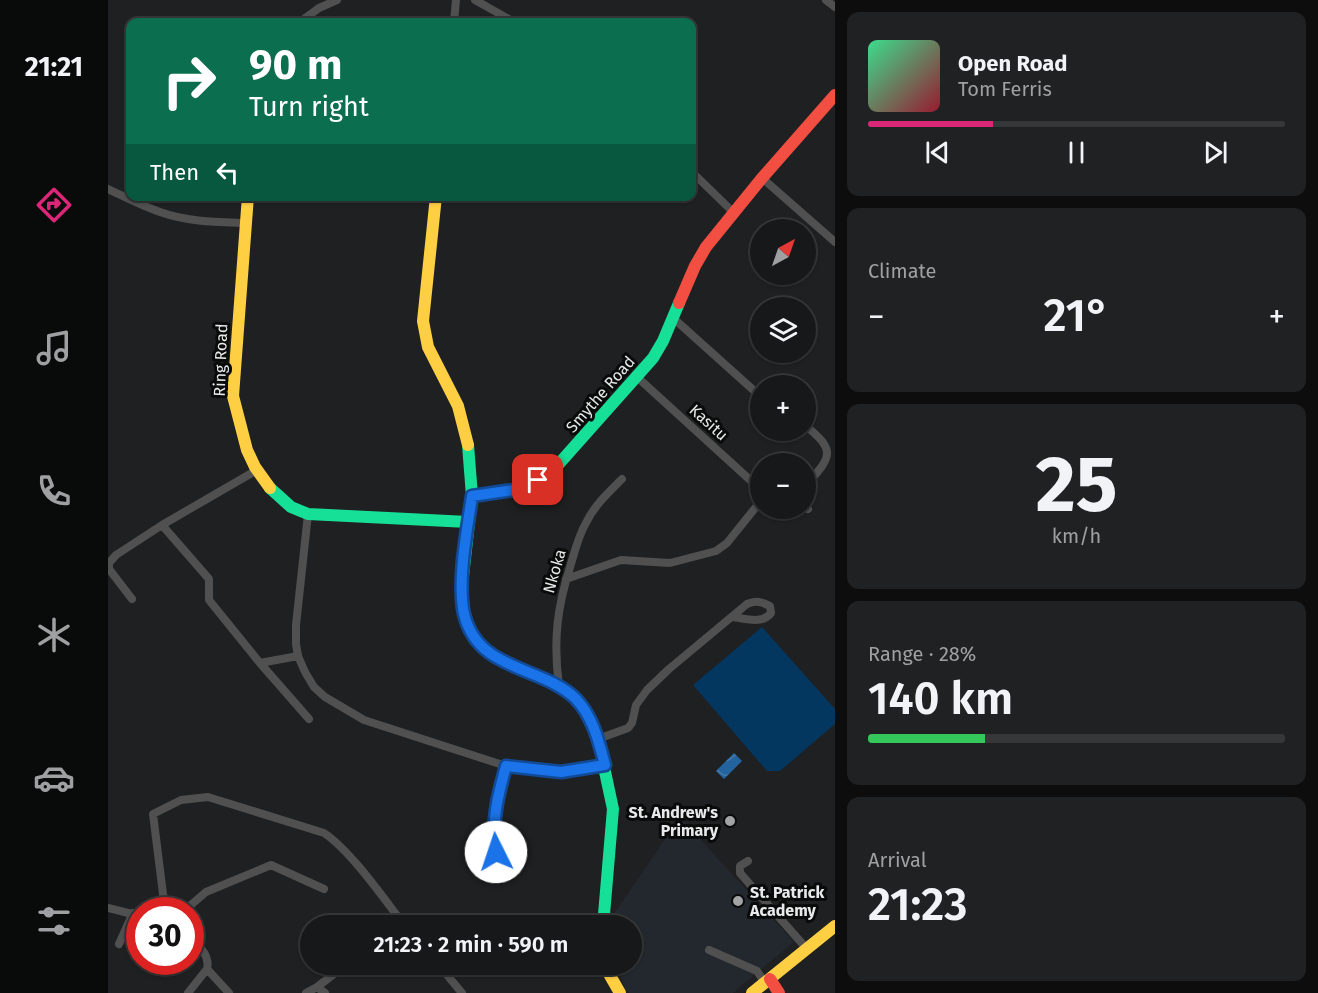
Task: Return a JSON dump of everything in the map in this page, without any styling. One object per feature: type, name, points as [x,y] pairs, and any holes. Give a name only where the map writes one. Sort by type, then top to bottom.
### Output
[{"type":"main road","name":"Smythe Road","points":[[472,496],[526,486],[548,473],[570,453],[654,358],[695,266],[706,247],[733,212],[835,95]]},
{"type":"main road","name":"Ring Road","points":[[247,201],[233,396],[237,423],[245,446],[271,491],[294,510],[308,514],[468,522]]},
{"type":"main road","points":[[435,201],[423,321],[424,335],[432,357],[459,406],[465,422],[470,456],[472,496],[462,585],[464,613],[474,639],[505,663],[559,686],[583,708],[598,739],[613,808],[604,915]]},
{"type":"main road","points":[[752,993],[835,926]]},
{"type":"main road","points":[[610,975],[620,993]]},
{"type":"main road","points":[[768,981],[779,993]]},
{"type":"street","points":[[306,18],[337,0]]},
{"type":"street","points":[[454,18],[456,0]]},
{"type":"street","points":[[475,0],[507,18]]},
{"type":"street","points":[[826,0],[835,7]]},
{"type":"street","points":[[696,176],[733,212]]},
{"type":"street","points":[[762,178],[835,242]]},
{"type":"street","points":[[108,189],[126,197]]},
{"type":"street","points":[[135,201],[176,216],[201,221],[245,223]]},
{"type":"street","points":[[672,317],[750,387]]},
{"type":"street","name":"Kasitu","points":[[637,377],[750,480]]},
{"type":"street","points":[[816,432],[830,445],[831,454],[816,474]]},
{"type":"street","points":[[132,599],[109,569],[110,558],[257,470]]},
{"type":"street","name":"Nkoka","points":[[559,686],[555,637],[558,610],[566,579],[587,520],[601,500],[622,478]]},
{"type":"street","points":[[308,514],[296,626],[298,656],[314,687],[325,697],[364,720],[506,766],[561,772],[605,765]]},
{"type":"street","points":[[566,579],[621,560],[677,562],[716,551],[727,543],[750,514]]},
{"type":"street","points":[[162,525],[210,579],[209,600],[260,663],[309,718]]},
{"type":"street","points":[[598,739],[628,728],[632,723],[636,705],[647,690],[732,617]]},
{"type":"street","points":[[260,663],[298,656]]},
{"type":"street","points":[[500,871],[493,834],[498,794],[506,766]]},
{"type":"street","points":[[163,897],[153,814],[181,800],[208,797],[324,833],[333,839],[347,855],[395,915]]},
{"type":"street","points":[[748,861],[740,866],[740,873],[807,949]]},
{"type":"street","points":[[200,897],[206,892],[271,865],[324,889]]},
{"type":"street","points":[[108,908],[126,912]]},
{"type":"street","points":[[119,944],[126,932]]},
{"type":"street","points":[[709,950],[757,971],[768,981]]},
{"type":"street","points":[[188,993],[207,969],[204,953]]},
{"type":"street","points":[[207,969],[230,993]]},
{"type":"street","points":[[306,993],[333,975]]},
{"type":"street","points":[[447,975],[462,993]]},
{"type":"street","points":[[317,987],[325,993]]},
{"type":"shaded area","points":[[762,627],[835,709],[835,724],[780,771],[767,771],[693,685]]},
{"type":"shaded area","points":[[680,817],[794,942],[733,993],[629,993],[625,989],[620,975],[642,975],[642,915],[614,914]]},
{"type":"water","points":[[734,753],[742,761],[724,779],[716,771]]},
{"type":"traffic: fast","points":[[472,496],[526,487],[557,466],[653,358],[679,303]]},
{"type":"traffic: fast","points":[[468,445],[472,496],[462,585],[464,613],[474,639],[486,650],[505,663],[559,686],[574,698],[583,708],[598,739],[613,809],[604,915]]},
{"type":"traffic: fast","points":[[270,488],[291,507],[308,514],[468,522]]},
{"type":"traffic: slow","points":[[248,201],[233,396],[247,450],[255,467],[270,488]]},
{"type":"traffic: slow","points":[[435,201],[423,321],[428,347],[458,406],[468,445]]},
{"type":"traffic: slow","points":[[752,993],[835,926]]},
{"type":"traffic: slow","points":[[610,975],[620,993]]},
{"type":"traffic: jam","points":[[679,303],[706,247],[762,178],[835,95]]},
{"type":"traffic: jam","points":[[770,979],[779,993]]},
{"type":"place","name":"St. Andrew's Primary","points":[[730,821]]},
{"type":"place","name":"St. Patrick Academy","points":[[738,901]]},
{"type":"route","points":[[496,852],[493,834],[498,794],[506,766],[561,772],[605,765],[591,722],[574,698],[559,686],[494,656],[474,639],[464,613],[462,585],[472,496],[513,490],[538,480]]}]
